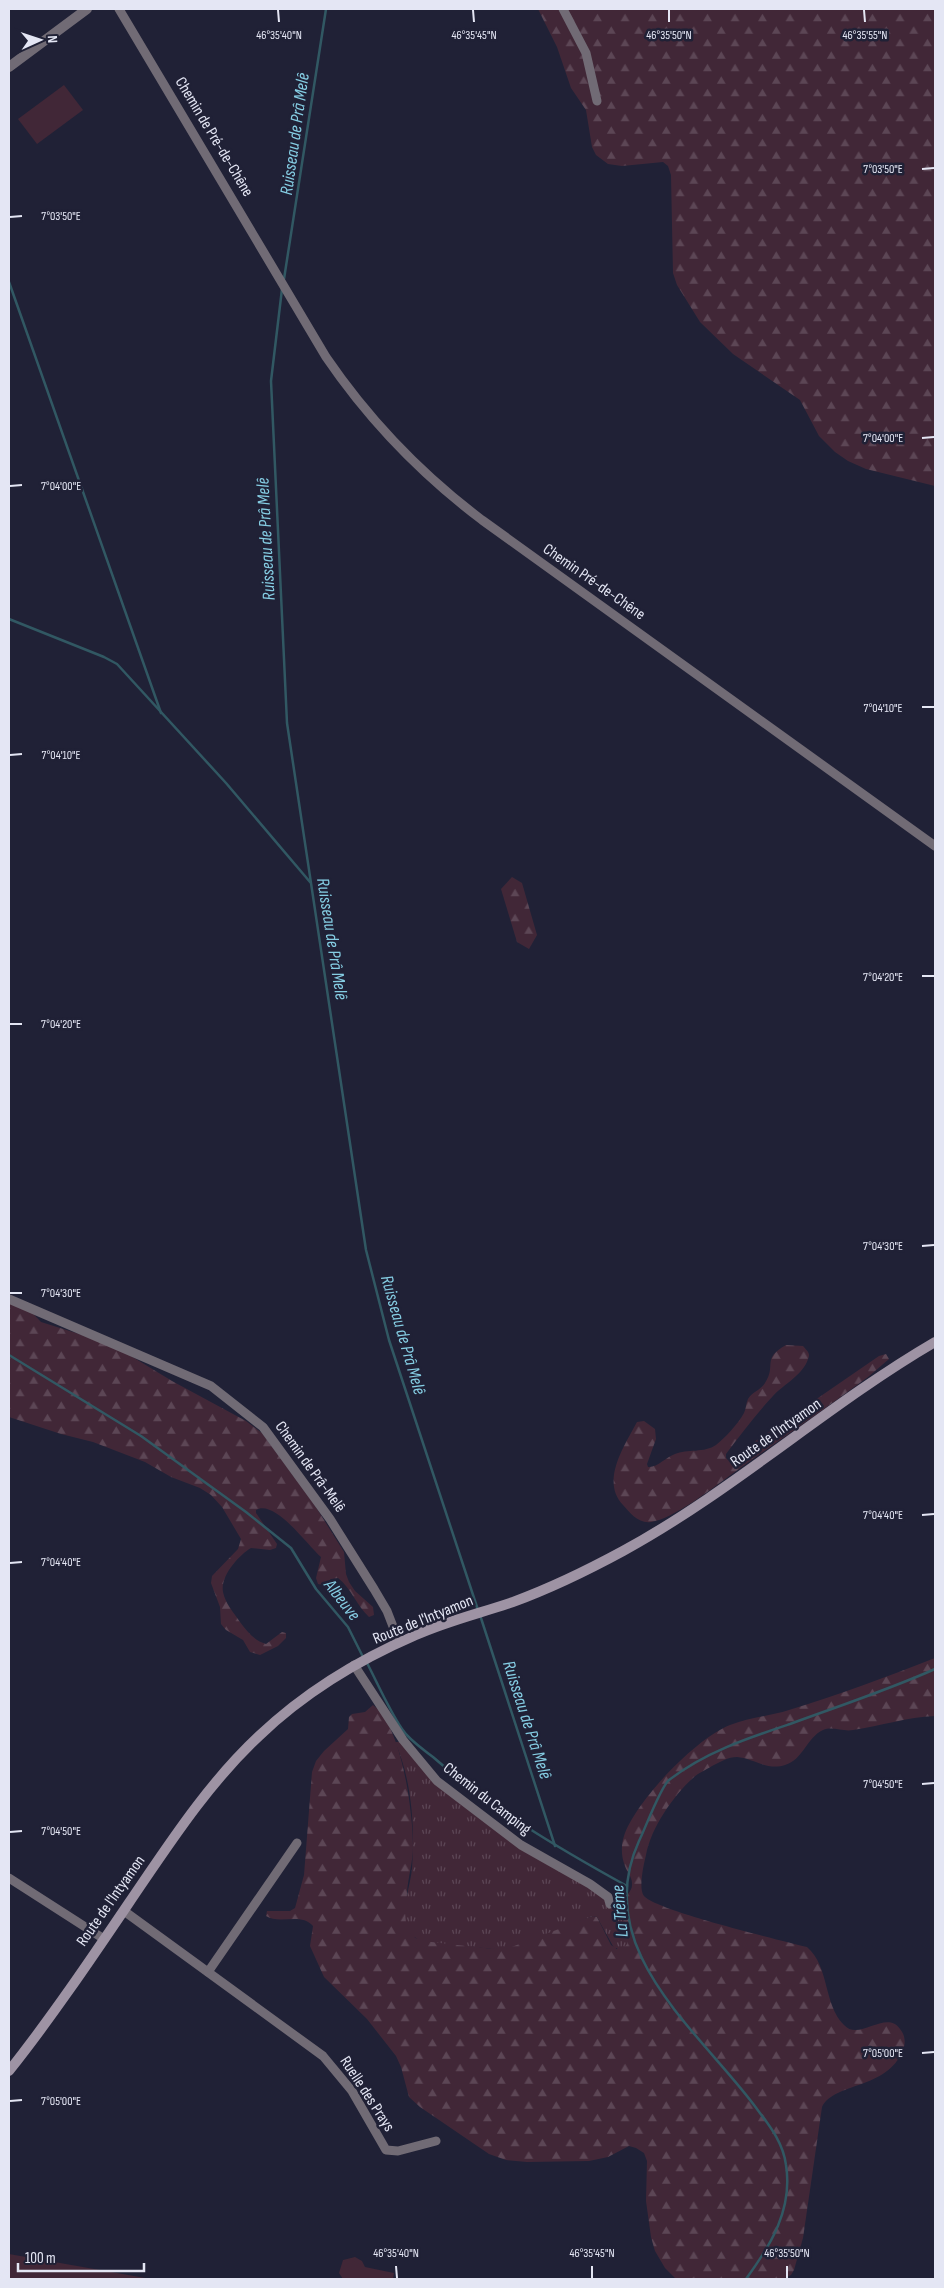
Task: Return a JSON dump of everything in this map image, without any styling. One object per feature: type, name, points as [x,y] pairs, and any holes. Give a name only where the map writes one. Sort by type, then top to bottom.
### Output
[{"type":"main road","name":"Route de l'Intyamon","points":[[9,2071],[124,1911],[184,1821],[223,1774],[259,1736],[292,1708],[335,1676],[376,1653],[432,1628],[487,1611],[562,1582],[644,1539],[699,1505],[935,1342]]},
{"type":"street","points":[[9,68],[87,9]]},
{"type":"street","name":"Chemin de Pré-de-Chêne","points":[[119,9],[198,139],[287,292]]},
{"type":"street","points":[[563,9],[586,53],[597,101]]},
{"type":"street","name":"Chemin Pré-de-Chêne","points":[[287,292],[326,357],[356,398],[382,429],[433,480],[525,552],[935,846]]},
{"type":"street","name":"Chemin de Prâ-Melê","points":[[9,1299],[211,1386],[263,1427],[330,1519],[387,1611],[399,1642]]},
{"type":"street","name":"Chemin du Camping","points":[[356,1664],[403,1740],[437,1781],[473,1811],[521,1846],[590,1884],[608,1897],[610,1904]]},
{"type":"street","points":[[208,1972],[297,1843]]},
{"type":"street","points":[[9,1878],[104,1939]]},
{"type":"street","name":"Ruelle des Prays","points":[[124,1911],[323,2056],[352,2092],[386,2150],[398,2151],[436,2141]]},
{"type":"green space","points":[[538,9],[935,9],[935,486],[866,469],[848,461],[835,452],[819,436],[800,400],[733,354],[700,322],[677,285],[673,273],[671,175],[668,166],[663,162],[622,166],[608,164],[596,155],[592,147],[586,110],[571,88],[557,47]]},
{"type":"green space","points":[[64,85],[83,110],[37,144],[18,119]]},
{"type":"green space","points":[[512,877],[522,883],[537,935],[529,949],[517,942],[501,889]]},
{"type":"green space","points":[[9,1294],[20,1300],[41,1322],[92,1338],[126,1353],[172,1381],[246,1421],[262,1433],[314,1504],[344,1552],[346,1574],[349,1582],[355,1591],[373,1607],[374,1615],[369,1617],[338,1578],[331,1579],[323,1585],[318,1584],[316,1578],[321,1557],[281,1517],[264,1508],[256,1510],[256,1513],[277,1544],[276,1548],[270,1550],[251,1548],[246,1551],[227,1573],[224,1579],[223,1592],[226,1600],[245,1629],[254,1638],[266,1644],[282,1632],[286,1633],[286,1638],[278,1646],[260,1655],[250,1652],[243,1640],[226,1630],[221,1624],[220,1607],[211,1583],[212,1576],[238,1549],[241,1539],[222,1507],[211,1495],[200,1488],[171,1477],[145,1462],[93,1442],[9,1417]]},
{"type":"green space","points":[[786,1345],[803,1346],[809,1355],[806,1365],[798,1375],[773,1396],[755,1417],[726,1454],[728,1460],[879,1356],[886,1354],[889,1359],[868,1377],[704,1495],[681,1509],[660,1520],[651,1522],[639,1520],[632,1514],[617,1495],[614,1485],[614,1474],[621,1452],[637,1422],[644,1421],[655,1429],[656,1439],[647,1464],[648,1467],[655,1466],[672,1455],[701,1450],[716,1445],[738,1422],[744,1413],[748,1399],[763,1385],[768,1377],[774,1354]]},
{"type":"green space","points":[[935,1658],[935,1716],[914,1718],[853,1730],[823,1730],[813,1738],[801,1754],[785,1765],[766,1765],[737,1757],[721,1761],[695,1776],[685,1785],[664,1813],[653,1834],[646,1855],[641,1882],[644,1896],[654,1902],[694,1917],[807,1947],[820,1965],[833,2007],[844,2025],[850,2029],[857,2030],[887,2022],[894,2024],[904,2036],[903,2050],[895,2063],[885,2072],[874,2079],[837,2093],[828,2099],[822,2107],[803,2238],[794,2270],[791,2275],[783,2279],[676,2279],[665,2268],[655,2251],[646,2201],[647,2161],[644,2153],[636,2148],[629,2146],[608,2157],[589,2161],[527,2162],[506,2160],[489,2154],[420,2107],[409,2097],[396,2056],[367,2019],[324,1977],[310,1946],[313,1926],[303,1920],[278,1919],[266,1916],[267,1911],[290,1911],[295,1908],[304,1875],[312,1772],[316,1761],[348,1729],[349,1717],[352,1714],[365,1712],[373,1705],[383,1716],[391,1731],[404,1771],[408,1792],[413,1847],[407,1898],[415,1938],[492,1949],[593,1916],[597,1917],[611,1945],[617,1949],[624,1923],[620,1904],[632,1886],[623,1859],[622,1847],[624,1836],[640,1806],[653,1789],[684,1757],[716,1732],[730,1725],[807,1704]]},
{"type":"green space","points":[[395,1742],[407,1742],[448,1787],[520,1841],[592,1881],[614,1901],[624,1921],[628,1936],[627,1944],[624,1948],[614,1948],[597,1917],[593,1916],[509,1948],[492,1949],[423,1941],[414,1937],[408,1929],[405,1915],[413,1853],[411,1804],[405,1772]]},
{"type":"green space","points":[[9,2254],[151,2279],[9,2279]]},
{"type":"green space","points":[[355,2257],[362,2261],[365,2267],[394,2273],[393,2279],[343,2279],[339,2273],[343,2260]]},
{"type":"waterway","name":"Ruisseau de Prâ Melê","points":[[284,279],[326,9]]},
{"type":"waterway","points":[[9,282],[161,713]]},
{"type":"waterway","name":"Ruisseau de Prâ Melê","points":[[282,289],[271,381],[287,723],[366,1250],[389,1340],[478,1610]]},
{"type":"waterway","points":[[9,619],[117,664],[226,783],[310,882]]},
{"type":"waterway","name":"Albeuve","points":[[9,1355],[141,1436],[246,1512],[291,1548],[316,1589],[348,1627],[363,1657]]},
{"type":"waterway","name":"Ruisseau de Prâ Melê","points":[[480,1615],[555,1846]]},
{"type":"waterway","name":"Albeuve","points":[[366,1661],[397,1721],[412,1741],[502,1811],[627,1886]]},
{"type":"waterway","name":"La Trême","points":[[746,2279],[764,2253],[778,2226],[783,2211],[787,2181],[784,2156],[782,2148],[769,2126],[731,2076],[680,2016],[657,1985],[639,1952],[628,1917],[628,1880],[639,1841],[666,1784],[697,1761],[743,1740],[881,1691],[935,1669]]}]
